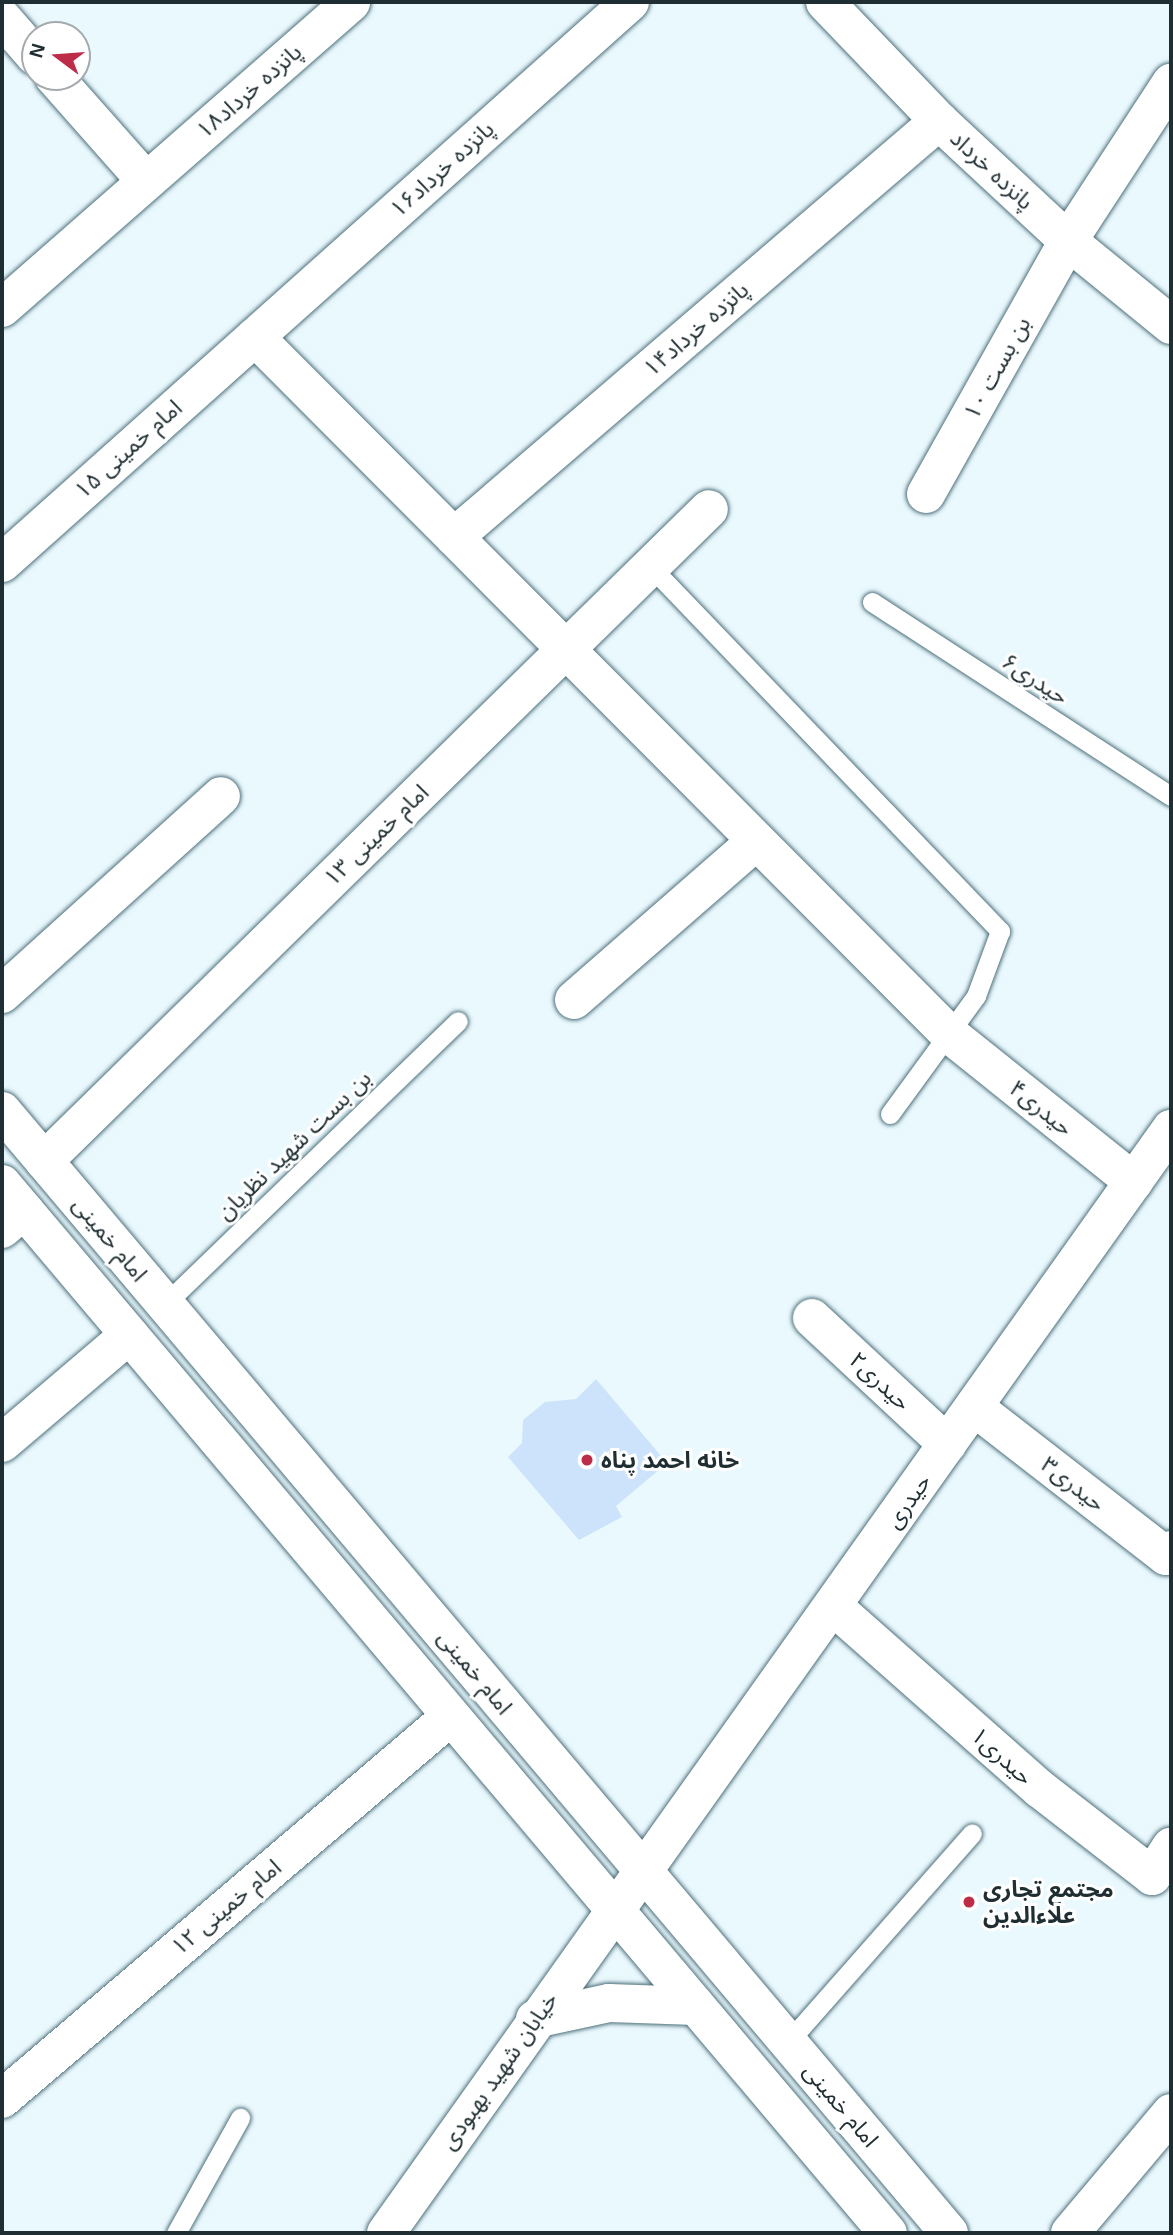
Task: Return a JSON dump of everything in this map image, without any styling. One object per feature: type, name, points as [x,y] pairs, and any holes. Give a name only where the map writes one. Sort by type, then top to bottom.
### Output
[{"type":"street","name":"پانزده خرداد۱۸","points":[[2,308],[351,2]]},
{"type":"street","name":"پانزده خرداد۱۶","points":[[255,337],[630,2]]},
{"type":"street","name":"پانزده خرداد","points":[[825,2],[939,121],[1068,241],[1171,325]]},
{"type":"street","name":"بن بست ۱۰","points":[[926,494],[1068,241],[1171,83]]},
{"type":"street","points":[[66,91],[146,181]]},
{"type":"street","name":"پانزده خرداد۱۴","points":[[454,537],[939,121]]},
{"type":"street","name":"حیدری۴","points":[[255,337],[948,1033],[1134,1182]]},
{"type":"street","name":"امام خمینی ۱۵","points":[[2,563],[255,337]]},
{"type":"street","name":"امام خمینی ۱۳","points":[[44,1161],[709,509]]},
{"type":"street","points":[[2,994],[220,796]]},
{"type":"street","points":[[574,1000],[756,841]]},
{"type":"street","name":"امام خمینی","points":[[2,1111],[949,2233]]},
{"type":"street","name":"حیدری","points":[[645,1873],[1171,1129]]},
{"type":"street","name":"امام خمینی","points":[[9,1208],[129,1335],[696,2006],[876,2229]]},
{"type":"street","name":"حیدری۲","points":[[812,1318],[947,1444]]},
{"type":"street","points":[[2,1443],[129,1335]]},
{"type":"street","name":"حیدری۳","points":[[974,1407],[1166,1556],[1171,1550]]},
{"type":"street","name":"حیدری۱","points":[[833,1606],[1040,1789],[1152,1876],[1171,1847]]},
{"type":"street","name":"امام خمینی ۱۲","points":[[2,2099],[451,1716]]},
{"type":"street","name":"خیابان شهید بهبودی","points":[[386,2233],[613,1908],[645,1873]]},
{"type":"street","points":[[535,2019],[609,2003],[696,2006]]},
{"type":"street","points":[[1070,2233],[1171,2112]]},
{"type":"lane","points":[[650,566],[1000,931],[976,996],[890,1114]]},
{"type":"lane","name":"حیدری۶","points":[[872,602],[1171,796]]},
{"type":"lane","name":"بن بست شهید نظریان","points":[[165,1304],[458,1021]]},
{"type":"lane","points":[[788,2042],[972,1833]]},
{"type":"lane","points":[[176,2233],[240,2118]]},
{"type":"building","name":"خانه احمد پناه","points":[[596,1379],[667,1463],[616,1506],[622,1517],[579,1540],[508,1457],[522,1443],[523,1420],[545,1402],[576,1399]]},
{"type":"place","name":"خانه احمد پناه","points":[[587,1460]]},
{"type":"place","name":"مجتمع تجاری علاءالدین","points":[[969,1902]]}]
